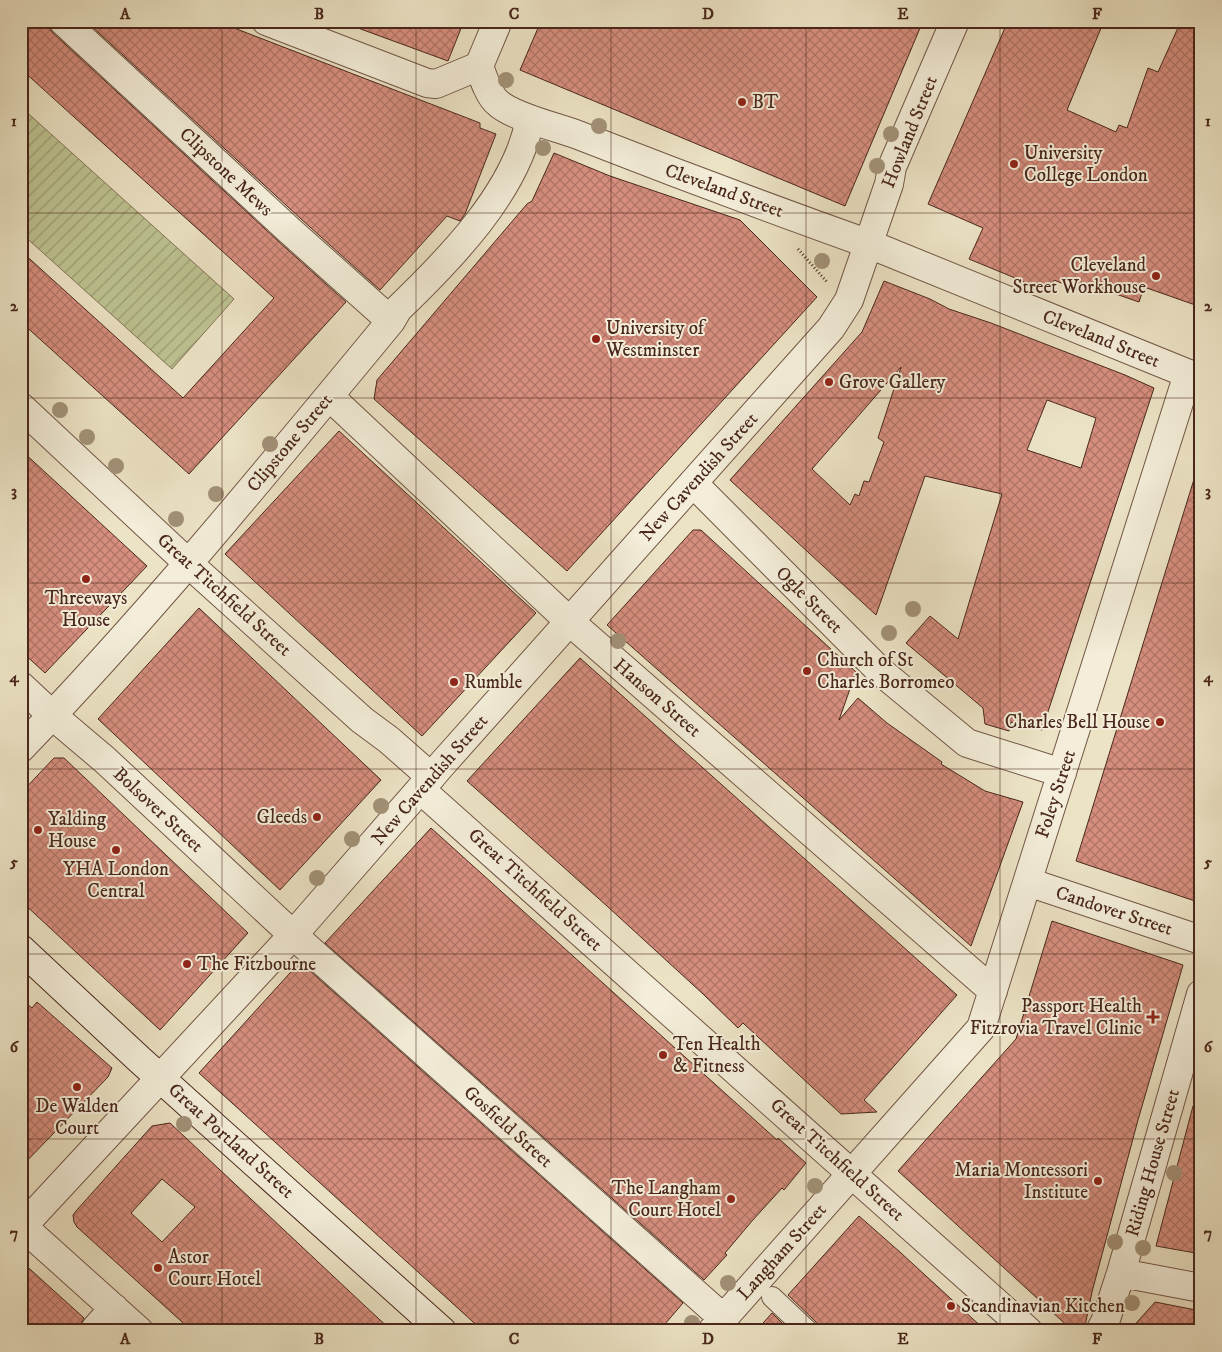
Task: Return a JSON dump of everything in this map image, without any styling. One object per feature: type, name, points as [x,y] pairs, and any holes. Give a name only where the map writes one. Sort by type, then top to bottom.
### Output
[{"type":"street","name":"Clipstone Mews","points":[[63,21],[289,230],[391,321]]},
{"type":"street","points":[[266,21],[427,83],[436,84],[478,66],[498,21]]},
{"type":"street","name":"Howland Street","points":[[869,244],[889,184],[892,167],[955,21]]},
{"type":"street","name":"Cleveland Street","points":[[478,66],[497,103],[530,119],[869,244],[1195,376]]},
{"type":"street","name":"Clipstone Street","points":[[21,748],[189,564],[391,321],[398,309],[457,246],[497,197],[514,167],[528,133],[530,119]]},
{"type":"street","name":"New Cavendish Street","points":[[22,1227],[293,935],[569,621],[831,328],[849,300],[869,244]]},
{"type":"street","name":"Foley Street","points":[[853,1174],[981,1028],[1062,773],[1195,376]]},
{"type":"street","name":"Hanson Street","points":[[329,396],[569,621],[993,991]]},
{"type":"street","name":"Great Titchfield Street","points":[[21,407],[189,564],[362,720],[389,740],[426,784],[1028,1331]]},
{"type":"street","name":"Ogle Street","points":[[693,484],[880,671],[967,743],[1062,773]]},
{"type":"street","name":"Bolsover Street","points":[[21,686],[52,716],[105,760],[293,935]]},
{"type":"street","name":"Candover Street","points":[[1028,882],[1201,940]]},
{"type":"street","name":"Gosfield Street","points":[[293,935],[717,1325]]},
{"type":"street","name":"Great Portland Street","points":[[21,949],[161,1079],[442,1331]]},
{"type":"street","name":"Riding House Street","points":[[1100,1331],[1121,1274],[1193,1055],[1201,994]]},
{"type":"street","name":"Langham Street","points":[[717,1325],[853,1174]]},
{"type":"street","points":[[22,1227],[139,1331]]},
{"type":"street","points":[[1121,1274],[1201,1288]]},
{"type":"street","points":[[772,1297],[808,1331]]},
{"type":"street","points":[[96,1328],[114,1308]]},
{"type":"green space","points":[[21,107],[234,299],[172,369],[21,233]]},
{"type":"building","points":[[21,21],[48,21],[48,26],[52,32],[346,302],[189,474],[21,322],[21,251],[183,398],[274,298],[21,69]]},
{"type":"building","points":[[86,21],[216,21],[480,123],[480,128],[496,134],[465,214],[460,221],[447,216],[380,290]]},
{"type":"building","points":[[348,21],[464,21],[448,61],[347,24]]},
{"type":"building","name":"BT","points":[[541,21],[923,21],[845,206],[520,70]]},
{"type":"building","points":[[1008,21],[1104,21],[1067,110],[1116,132],[1119,125],[1127,128],[1148,68],[1158,72],[1181,21],[1201,21],[1201,307],[1144,287],[1139,302],[1081,282],[1078,290],[1054,280],[1049,292],[969,259],[983,228],[928,204]]},
{"type":"building","name":"University of Westminster","points":[[554,153],[610,176],[740,220],[817,297],[567,571],[374,399],[377,380],[527,204],[532,201]]},
{"type":"building","points":[[884,281],[930,299],[949,309],[991,323],[1154,388],[1042,730],[1011,722],[1009,731],[985,724],[983,708],[906,643],[930,616],[958,639],[1002,494],[925,476],[876,615],[730,480],[862,332]],"holes":[[[901,367],[878,438],[884,442],[869,482],[864,481],[859,496],[855,494],[850,505],[812,469]],[[1047,400],[1096,418],[1081,468],[1027,450]]]},
{"type":"building","points":[[339,431],[536,613],[422,736],[225,554]]},
{"type":"building","name":"Threeways House","points":[[21,450],[147,566],[45,673],[21,651]]},
{"type":"building","points":[[1195,476],[1201,477],[1201,881],[1195,901],[1076,861]]},
{"type":"building","points":[[693,530],[701,530],[856,672],[839,720],[858,698],[887,723],[942,762],[941,764],[985,791],[1023,802],[971,946],[607,625]]},
{"type":"building","points":[[199,608],[381,780],[280,890],[98,719]]},
{"type":"building","points":[[580,658],[957,995],[864,1100],[877,1112],[841,1114],[743,1023],[738,1028],[607,906],[467,781]]},
{"type":"building","points":[[54,758],[64,758],[248,933],[160,1030],[21,901],[21,793]]},
{"type":"building","points":[[431,828],[777,1140],[778,1138],[806,1163],[784,1190],[782,1188],[752,1221],[725,1253],[727,1255],[704,1280],[325,943]]},
{"type":"building","points":[[1052,921],[1183,965],[1138,1120],[1092,1292],[1084,1331],[1073,1331],[898,1171],[1016,1039]]},
{"type":"building","points":[[300,962],[683,1303],[659,1331],[483,1331],[199,1073]]},
{"type":"building","name":"De Walden Court","points":[[21,999],[32,1008],[37,1002],[112,1068],[108,1077],[21,1167]]},
{"type":"building","points":[[1193,1106],[1201,1107],[1201,1254],[1156,1246]]},
{"type":"building","points":[[170,1123],[392,1331],[192,1331],[77,1227],[74,1222],[73,1215],[76,1211],[152,1126]],"holes":[[[162,1179],[195,1207],[162,1242],[131,1213]]]},
{"type":"building","points":[[859,1216],[986,1331],[820,1331],[816,1322],[788,1295]]},
{"type":"building","points":[[21,1261],[84,1318],[81,1324],[81,1331],[21,1331]]},
{"type":"building","points":[[1155,1302],[1201,1311],[1201,1331],[1129,1331]]},
{"type":"building","points":[[772,1313],[790,1331],[756,1331]]},
{"type":"place","name":"BT","points":[[742,102]]},
{"type":"place","name":"University College London","points":[[1014,164]]},
{"type":"place","name":"Cleveland Street Workhouse","points":[[1156,276]]},
{"type":"place","name":"University of Westminster","points":[[596,339]]},
{"type":"place","name":"Grove Gallery","points":[[829,382]]},
{"type":"place","name":"Threeways House","points":[[86,579]]},
{"type":"place","name":"Church of St Charles Borromeo","points":[[807,671]]},
{"type":"place","name":"Rumble","points":[[454,682]]},
{"type":"place","name":"Charles Bell House","points":[[1160,722]]},
{"type":"place","name":"Gleeds","points":[[317,817]]},
{"type":"place","name":"Yalding House","points":[[38,830]]},
{"type":"place","name":"YHA London Central","points":[[116,850]]},
{"type":"place","name":"The Fitzbourne","points":[[187,964]]},
{"type":"place","name":"Passport Health Fitzrovia Travel Clinic","points":[[1153,1017]]},
{"type":"place","name":"Ten Health & Fitness","points":[[663,1055]]},
{"type":"place","name":"De Walden Court","points":[[77,1087]]},
{"type":"place","name":"Maria Montessori Institute","points":[[1098,1181]]},
{"type":"place","name":"The Langham Court Hotel","points":[[731,1199]]},
{"type":"place","name":"Astor Court Hotel","points":[[158,1268]]},
{"type":"place","name":"Scandinavian Kitchen","points":[[951,1306]]}]
